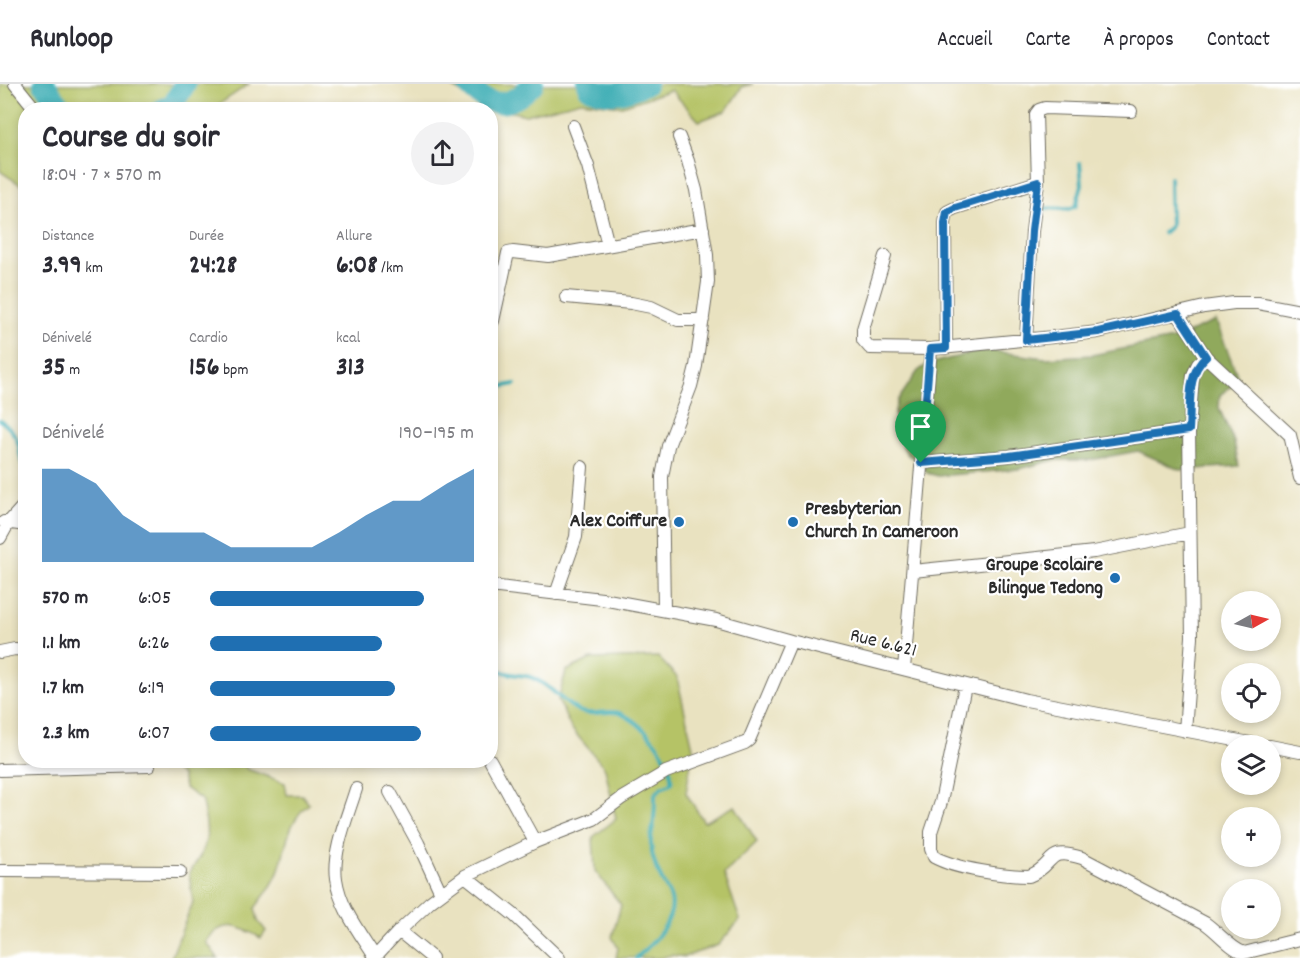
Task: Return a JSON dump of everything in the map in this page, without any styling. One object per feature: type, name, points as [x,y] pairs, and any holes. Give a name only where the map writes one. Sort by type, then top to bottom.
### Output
[{"type":"street","points":[[15,84],[30,102]]},
{"type":"street","points":[[1026,340],[1032,231],[1038,182],[1035,121],[1039,110],[1045,108],[1131,111]]},
{"type":"street","points":[[573,126],[596,195],[608,245]]},
{"type":"street","points":[[664,610],[662,477],[668,446],[693,376],[708,282],[703,229],[688,161],[679,137]]},
{"type":"street","points":[[946,348],[945,223],[947,212],[1038,182]]},
{"type":"street","points":[[498,299],[508,254],[513,252],[548,256],[703,229]]},
{"type":"street","points":[[885,256],[863,328],[863,340],[870,348],[946,348],[1098,332],[1204,307],[1234,303],[1258,303],[1300,311]]},
{"type":"street","points":[[567,297],[632,303],[651,307],[678,320],[703,320]]},
{"type":"street","points":[[1178,314],[1206,357],[1290,435],[1300,478]]},
{"type":"street","points":[[904,669],[930,349]]},
{"type":"street","points":[[1185,731],[1192,637],[1189,430],[1193,375],[1198,364],[1206,357]]},
{"type":"street","points":[[921,463],[1009,456],[1189,430]]},
{"type":"street","points":[[556,594],[576,537],[582,466]]},
{"type":"street","points":[[0,538],[4,522],[18,510]]},
{"type":"street","points":[[913,571],[1094,552],[1190,533]]},
{"type":"street","name":"Rue 6.621","points":[[498,586],[602,599],[716,620],[965,686],[1221,738]]},
{"type":"street","points":[[356,789],[341,838],[335,865],[335,879],[347,913],[374,957],[441,892],[465,876],[535,842],[594,819],[622,798],[666,772],[749,740],[791,641]]},
{"type":"street","points":[[0,652],[18,649]]},
{"type":"street","points":[[965,686],[941,802],[931,832],[931,849],[934,857],[943,862],[961,866],[1029,876],[1059,853],[1066,853],[1082,858],[1205,923],[1220,933],[1238,951],[1244,953],[1300,939]]},
{"type":"street","points":[[1281,748],[1300,752]]},
{"type":"street","points":[[0,770],[74,768]]},
{"type":"street","points":[[494,768],[535,842]]},
{"type":"street","points":[[390,792],[441,892]]},
{"type":"street","points":[[0,871],[180,872]]},
{"type":"street","points":[[465,876],[496,899],[559,958]]},
{"type":"street","points":[[399,931],[432,958]]},
{"type":"green space","points":[[0,84],[249,84],[222,102],[18,102],[18,183],[0,171]]},
{"type":"green space","points":[[448,84],[753,84],[742,87],[726,111],[699,121],[671,90],[622,106],[581,101],[526,115],[498,109],[498,102],[475,102]]},
{"type":"green space","points":[[1216,321],[1239,380],[1220,395],[1219,408],[1234,442],[1239,466],[1180,470],[1138,451],[1090,460],[1054,460],[1019,469],[938,476],[927,473],[921,463],[907,454],[896,434],[895,410],[898,400],[918,371],[928,364],[984,350],[1045,358],[1092,355],[1173,339]]},
{"type":"green space","points":[[658,657],[677,677],[693,748],[686,793],[704,822],[735,806],[757,842],[724,874],[740,920],[718,945],[684,957],[671,955],[660,958],[616,958],[618,948],[612,937],[621,905],[595,871],[593,837],[616,819],[605,768],[571,728],[558,700],[566,671],[591,659]]},
{"type":"green space","points":[[172,768],[246,768],[285,783],[287,795],[302,795],[309,804],[296,818],[276,877],[255,908],[258,921],[266,931],[261,938],[239,928],[225,927],[218,930],[206,942],[218,958],[171,958],[193,902],[189,873],[201,855],[207,832],[202,803],[204,802],[185,788],[182,776]]},
{"type":"waterway","points":[[44,84],[57,102]]},
{"type":"waterway","points":[[174,102],[185,84]]},
{"type":"waterway","points":[[467,84],[475,92],[492,102]]},
{"type":"waterway","points":[[498,103],[508,102],[516,98],[533,84]]},
{"type":"waterway","points":[[588,84],[589,88],[611,94],[646,84]]},
{"type":"waterway","points":[[1042,208],[1069,209],[1076,206],[1082,185],[1080,163]]},
{"type":"waterway","points":[[1163,233],[1171,226],[1170,178]]},
{"type":"waterway","points":[[498,387],[515,384]]},
{"type":"waterway","points":[[0,420],[11,430],[18,443]]},
{"type":"waterway","points":[[498,670],[505,673],[529,676],[537,680],[569,705],[584,713],[615,712],[628,717],[646,732],[662,752],[671,773],[671,783],[662,787],[655,794],[651,841],[655,865],[670,896],[671,913],[656,939],[636,958]]},
{"type":"place","name":"Alex Coiffure","points":[[679,522]]},
{"type":"place","name":"Presbyterian Church In Cameroon","points":[[793,522]]},
{"type":"place","name":"Groupe Scolaire Bilingue Tedong","points":[[1115,578]]},
{"type":"route","points":[[1038,182],[1032,231],[1026,340],[1098,332],[1178,314],[1206,357],[1198,364],[1193,375],[1189,430],[1009,456],[921,463],[930,349],[946,348],[945,223],[947,212],[1038,182]]}]
